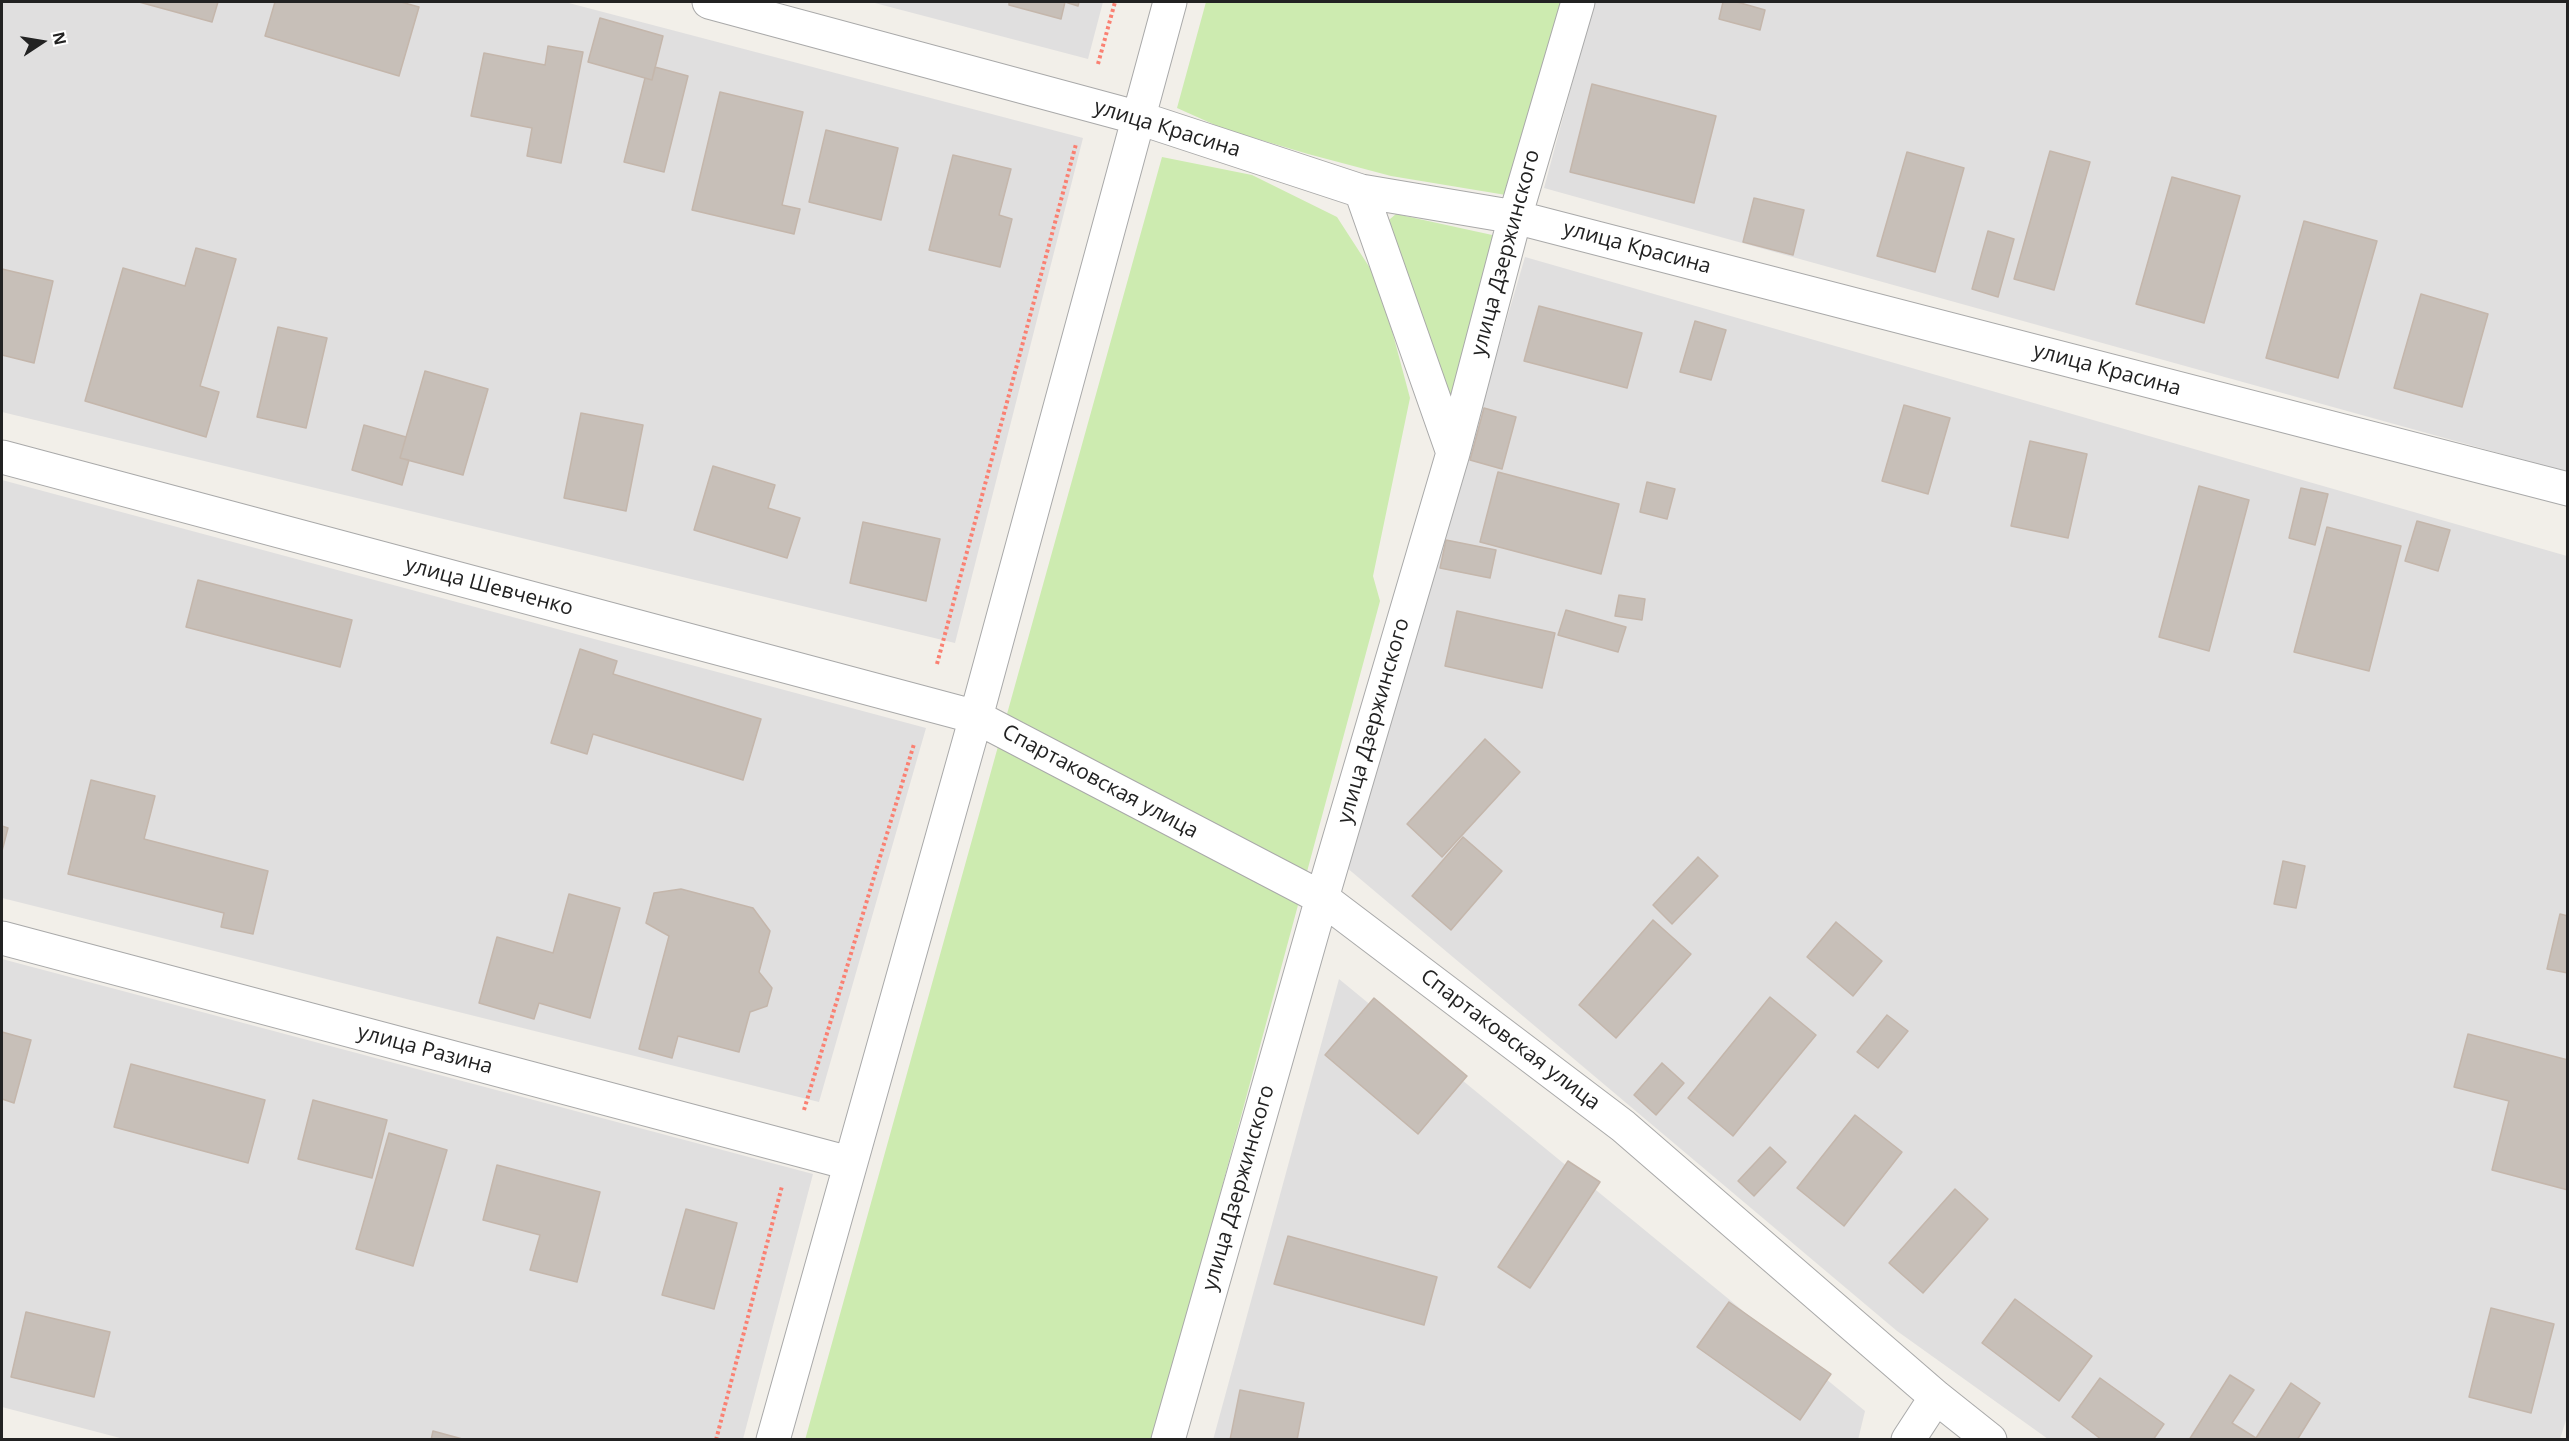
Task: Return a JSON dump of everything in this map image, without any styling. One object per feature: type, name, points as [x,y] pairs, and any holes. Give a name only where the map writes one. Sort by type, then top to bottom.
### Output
[{"type":"street","name":"улица Красина","points":[[709,2],[1139,118],[1361,191],[1515,217],[2568,489]]},
{"type":"street","points":[[773,1440],[849,1162],[976,717],[1170,2]]},
{"type":"street","name":"улица Дзержинского","points":[[1168,1440],[1322,898],[1453,453],[1515,217],[1578,2]]},
{"type":"street","points":[[1361,191],[1453,453]]},
{"type":"street","name":"улица Шевченко","points":[[2,457],[976,717]]},
{"type":"street","name":"Спартаковская улица","points":[[976,717],[1322,898],[1623,1126],[1936,1397],[1990,1440]]},
{"type":"street","name":"улица Разина","points":[[2,938],[849,1162]]},
{"type":"street","points":[[1908,1440],[1936,1397]]},
{"type":"shaded area","points":[[2,2],[565,2],[1083,138],[955,643],[2,412]]},
{"type":"shaded area","points":[[871,2],[1103,2],[1088,59]]},
{"type":"shaded area","points":[[1594,2],[2567,2],[2567,472],[1544,188]]},
{"type":"shaded area","points":[[1525,257],[2567,556],[2568,1414],[2560,1439],[2048,1439],[1897,1331],[1346,867]]},
{"type":"shaded area","points":[[2,480],[926,728],[819,1102],[2,898]]},
{"type":"shaded area","points":[[2,959],[813,1174],[743,1439],[124,1439],[2,1407]]},
{"type":"shaded area","points":[[1339,979],[1865,1411],[1858,1440],[1213,1440]]},
{"type":"green space","points":[[1206,2],[1565,2],[1512,196],[1391,176],[1224,129],[1177,108]]},
{"type":"green space","points":[[1162,157],[1252,175],[1337,217],[1379,282],[1410,398],[1373,576],[1380,601],[1154,1439],[805,1440]]},
{"type":"green space","points":[[1396,214],[1506,238],[1456,411],[1384,224]]},
{"type":"building","points":[[139,2],[218,2],[212,22]]},
{"type":"building","points":[[275,2],[401,2],[419,7],[399,76],[265,36]]},
{"type":"building","points":[[1009,2],[1065,2],[1061,19],[1009,5]]},
{"type":"building","points":[[1065,2],[1079,2],[1078,6]]},
{"type":"building","points":[[1723,2],[1737,2],[1765,10],[1760,30],[1719,19]]},
{"type":"building","points":[[600,18],[663,36],[652,80],[588,62]]},
{"type":"building","points":[[548,46],[583,52],[561,163],[527,156],[532,128],[471,116],[484,53],[545,65]]},
{"type":"building","points":[[655,67],[688,76],[664,172],[624,162],[645,78],[652,80]]},
{"type":"building","points":[[1592,84],[1716,116],[1694,203],[1570,172]]},
{"type":"building","points":[[720,92],[803,112],[782,205],[800,209],[794,234],[692,210]]},
{"type":"building","points":[[826,130],[898,148],[881,220],[809,202]]},
{"type":"building","points":[[2050,151],[2090,162],[2054,290],[2014,279]]},
{"type":"building","points":[[1907,152],[1964,168],[1935,272],[1877,256]]},
{"type":"building","points":[[953,155],[1011,169],[999,215],[1012,219],[1000,267],[929,250]]},
{"type":"building","points":[[2172,177],[2240,196],[2204,323],[2136,304]]},
{"type":"building","points":[[1754,198],[1804,210],[1793,255],[1743,242]]},
{"type":"building","points":[[2304,221],[2377,241],[2338,378],[2266,358]]},
{"type":"building","points":[[1988,231],[2014,239],[1998,297],[1972,289]]},
{"type":"building","points":[[196,248],[236,259],[200,386],[219,392],[206,437],[85,401],[123,268],[185,286]]},
{"type":"building","points":[[2,269],[53,281],[34,363],[2,355]]},
{"type":"building","points":[[2421,294],[2488,314],[2462,407],[2394,388]]},
{"type":"building","points":[[1539,306],[1642,333],[1627,388],[1524,361]]},
{"type":"building","points":[[1695,321],[1726,330],[1711,380],[1680,372]]},
{"type":"building","points":[[278,327],[327,338],[306,428],[257,417]]},
{"type":"building","points":[[425,371],[488,389],[463,475],[400,458]]},
{"type":"building","points":[[1904,405],[1950,418],[1928,494],[1882,481]]},
{"type":"building","points":[[1484,408],[1516,417],[1502,469],[1470,460]]},
{"type":"building","points":[[581,413],[643,425],[626,511],[564,498]]},
{"type":"building","points":[[364,425],[406,437],[400,458],[409,460],[402,485],[352,470]]},
{"type":"building","points":[[2030,441],[2087,454],[2068,538],[2011,526]]},
{"type":"building","points":[[713,466],[775,485],[768,508],[800,518],[787,558],[694,530]]},
{"type":"building","points":[[1498,472],[1619,504],[1601,574],[1480,542]]},
{"type":"building","points":[[1647,482],[1675,489],[1667,519],[1640,512]]},
{"type":"building","points":[[2199,486],[2249,500],[2209,651],[2159,637]]},
{"type":"building","points":[[2301,488],[2328,494],[2315,545],[2289,538]]},
{"type":"building","points":[[2417,521],[2450,530],[2438,571],[2405,561]]},
{"type":"building","points":[[863,522],[940,539],[926,601],[850,583]]},
{"type":"building","points":[[2327,527],[2401,546],[2369,671],[2294,652]]},
{"type":"building","points":[[1446,540],[1496,550],[1490,578],[1440,568]]},
{"type":"building","points":[[198,580],[352,620],[340,667],[186,627]]},
{"type":"building","points":[[1619,595],[1645,599],[1642,620],[1615,616]]},
{"type":"building","points":[[1566,610],[1626,627],[1618,652],[1558,635]]},
{"type":"building","points":[[1457,611],[1555,633],[1542,688],[1445,666]]},
{"type":"building","points":[[580,649],[617,661],[613,674],[761,719],[743,780],[593,734],[587,754],[551,743]]},
{"type":"building","points":[[1485,739],[1520,772],[1442,857],[1407,824]]},
{"type":"building","points":[[91,780],[155,796],[144,839],[268,871],[253,934],[221,927],[224,913],[68,874]]},
{"type":"building","points":[[2,826],[8,828],[2,851]]},
{"type":"building","points":[[1463,837],[1502,871],[1451,930],[1412,896]]},
{"type":"building","points":[[1698,857],[1718,876],[1672,924],[1653,905]]},
{"type":"building","points":[[2283,861],[2305,866],[2296,908],[2274,904]]},
{"type":"building","points":[[681,889],[753,908],[770,931],[759,972],[772,988],[767,1006],[750,1012],[739,1052],[678,1036],[672,1058],[639,1049],[669,936],[646,923],[654,893]]},
{"type":"building","points":[[569,894],[620,908],[590,1018],[539,1003],[534,1019],[479,1003],[497,937],[553,953]]},
{"type":"building","points":[[2560,914],[2568,916],[2568,973],[2547,969]]},
{"type":"building","points":[[1653,920],[1691,954],[1616,1038],[1579,1005]]},
{"type":"building","points":[[1836,922],[1882,961],[1853,996],[1807,957]]},
{"type":"building","points":[[1770,997],[1816,1035],[1733,1136],[1688,1098]]},
{"type":"building","points":[[1374,998],[1467,1076],[1418,1134],[1325,1055]]},
{"type":"building","points":[[1887,1015],[1908,1031],[1878,1068],[1857,1052]]},
{"type":"building","points":[[2,1032],[31,1040],[14,1103],[2,1099]]},
{"type":"building","points":[[2468,1034],[2568,1060],[2568,1190],[2492,1170],[2509,1101],[2454,1087]]},
{"type":"building","points":[[1662,1063],[1684,1083],[1656,1115],[1634,1095]]},
{"type":"building","points":[[131,1064],[265,1100],[248,1163],[114,1127]]},
{"type":"building","points":[[313,1100],[387,1120],[372,1178],[298,1159]]},
{"type":"building","points":[[1855,1115],[1902,1152],[1844,1226],[1797,1188]]},
{"type":"building","points":[[389,1133],[447,1150],[413,1266],[356,1249]]},
{"type":"building","points":[[1770,1147],[1786,1162],[1754,1196],[1738,1181]]},
{"type":"building","points":[[1568,1161],[1600,1182],[1530,1288],[1498,1267]]},
{"type":"building","points":[[497,1165],[600,1192],[577,1282],[530,1270],[540,1235],[483,1220]]},
{"type":"building","points":[[1955,1189],[1988,1219],[1923,1293],[1889,1263]]},
{"type":"building","points":[[686,1209],[737,1223],[714,1309],[662,1295]]},
{"type":"building","points":[[1288,1236],[1437,1277],[1424,1325],[1274,1284]]},
{"type":"building","points":[[2015,1299],[2092,1356],[2059,1401],[1982,1343]]},
{"type":"building","points":[[1729,1302],[1831,1374],[1800,1420],[1697,1347]]},
{"type":"building","points":[[2491,1308],[2554,1324],[2531,1413],[2469,1397]]},
{"type":"building","points":[[26,1312],[110,1332],[94,1397],[11,1377]]},
{"type":"building","points":[[2230,1375],[2254,1390],[2232,1423],[2256,1438],[2291,1383],[2320,1403],[2297,1440],[2189,1440]]},
{"type":"building","points":[[2100,1378],[2164,1424],[2153,1440],[2102,1440],[2072,1417]]},
{"type":"building","points":[[1240,1390],[1304,1403],[1297,1440],[1230,1440]]},
{"type":"building","points":[[433,1431],[466,1440],[431,1440]]}]
